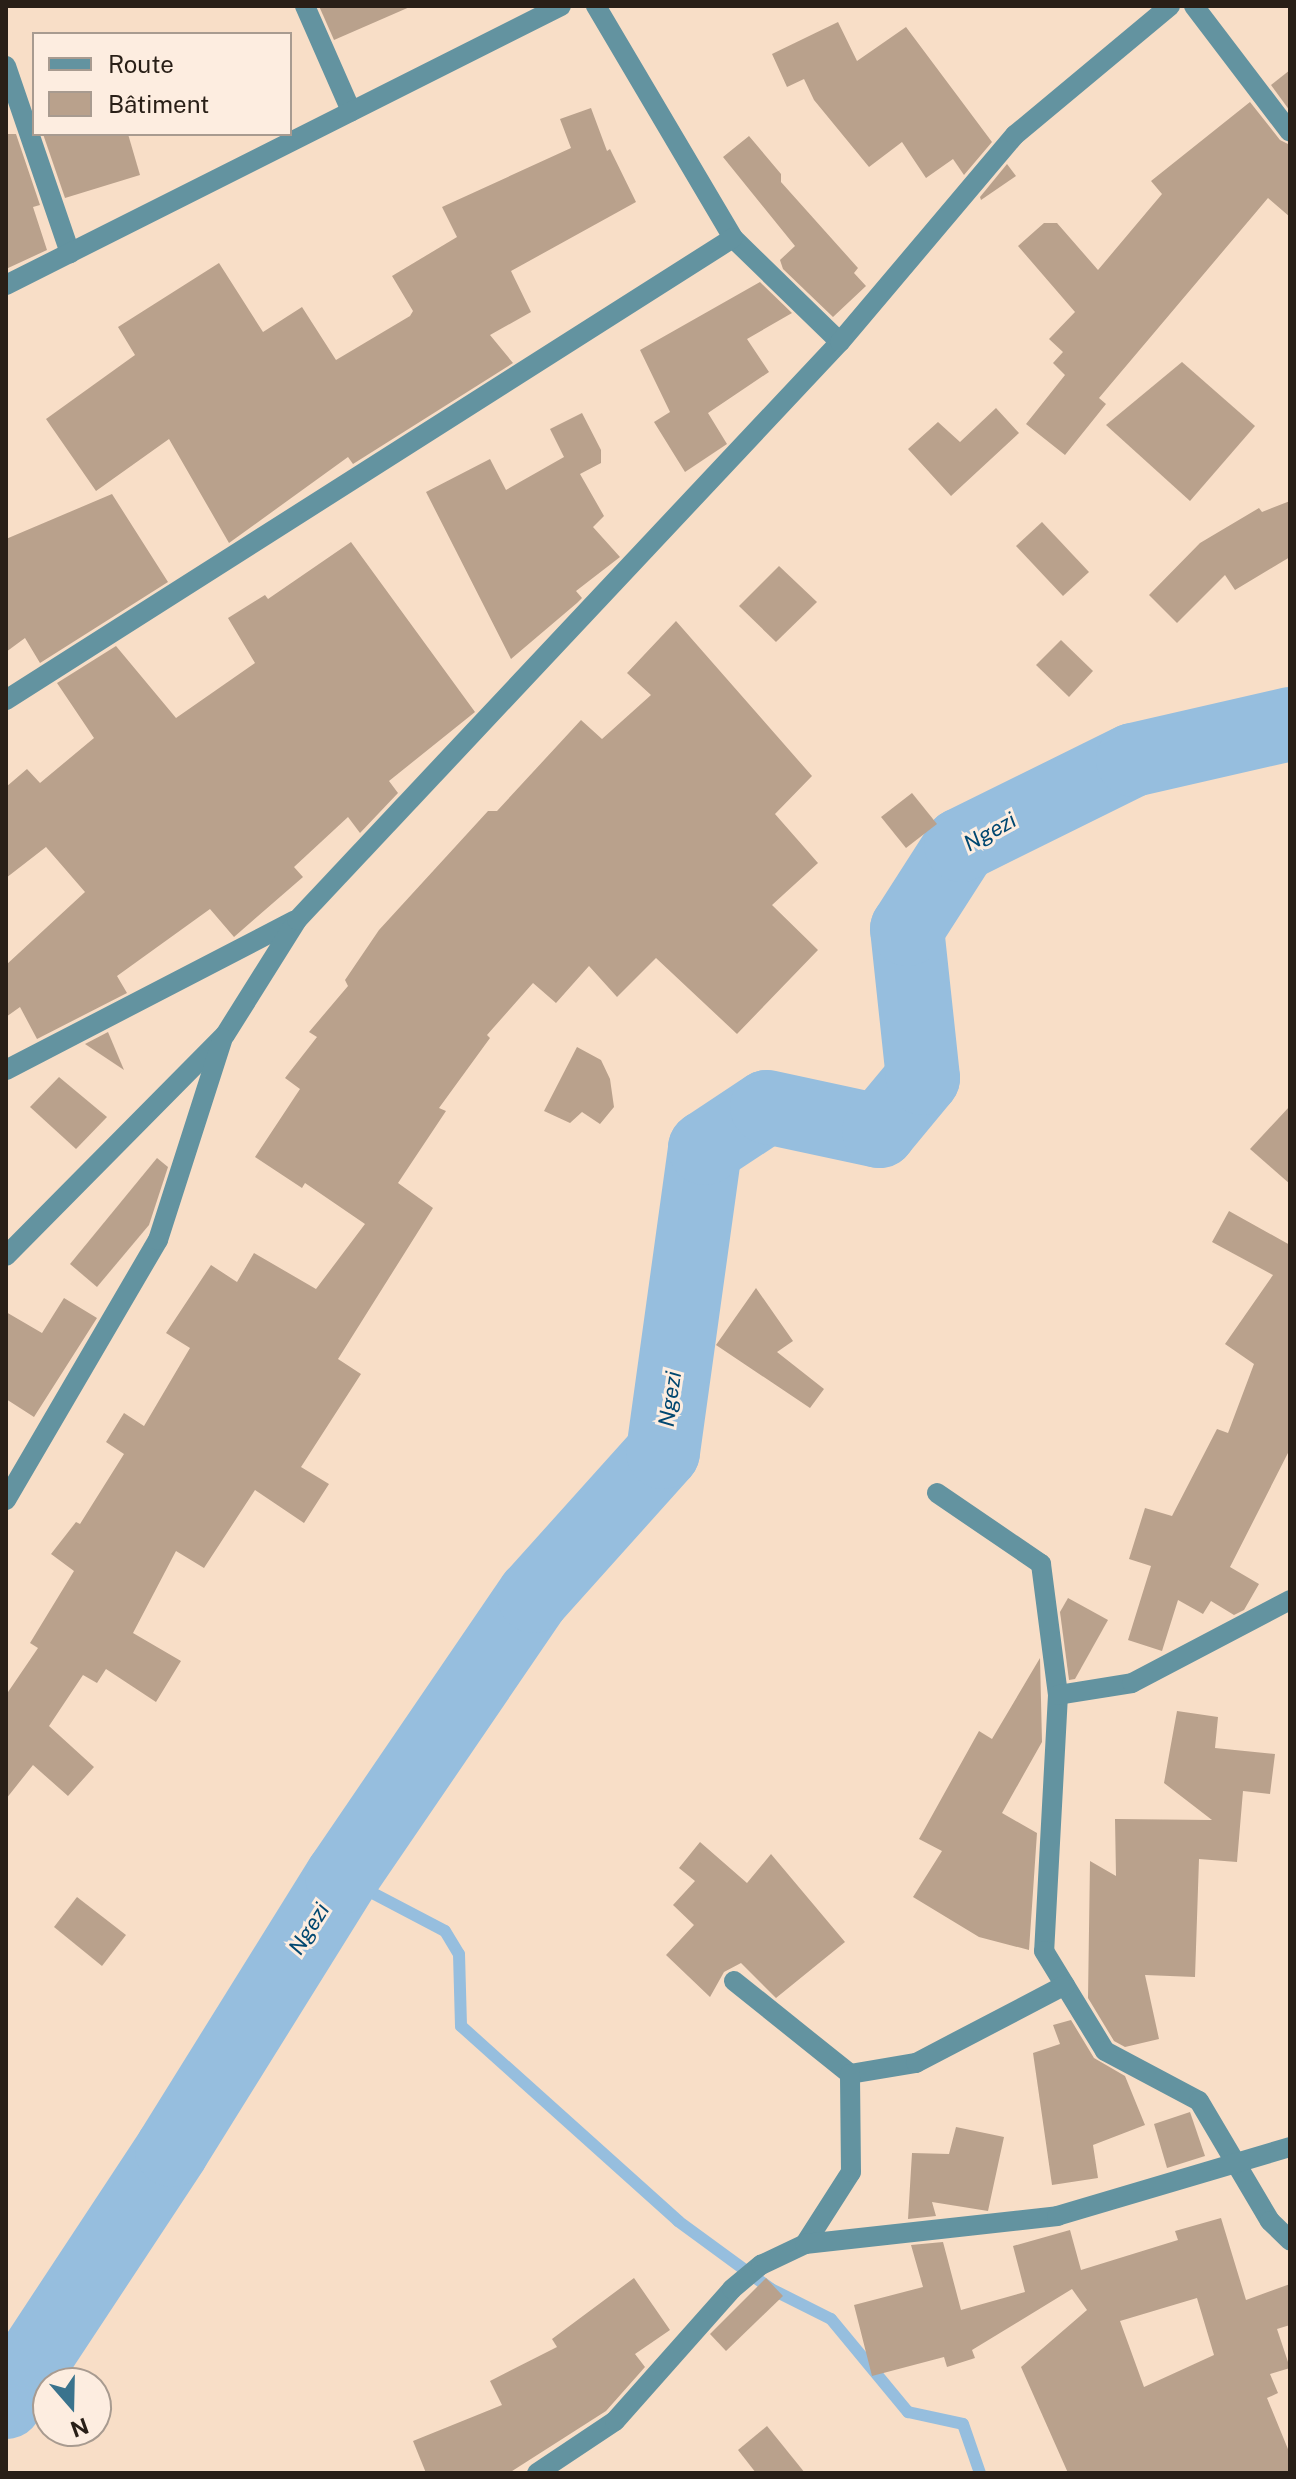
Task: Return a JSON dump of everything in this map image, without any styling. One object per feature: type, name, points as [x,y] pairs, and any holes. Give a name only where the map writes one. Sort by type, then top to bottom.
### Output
[{"type":"street","points":[[305,6],[351,111]]},
{"type":"street","points":[[6,285],[561,6]]},
{"type":"street","points":[[596,6],[733,238],[840,342]]},
{"type":"street","points":[[6,1256],[225,1035],[297,920],[840,342],[1015,135],[1170,6]]},
{"type":"street","points":[[1194,6],[1290,132]]},
{"type":"street","points":[[6,66],[70,253]]},
{"type":"street","points":[[6,700],[733,238]]},
{"type":"street","points":[[6,1070],[297,920]]},
{"type":"street","points":[[6,1500],[158,1240],[225,1035]]},
{"type":"street","points":[[937,1493],[1041,1564],[1058,1695],[1044,1951],[1105,2051],[1199,2101],[1234,2166],[1270,2221],[1290,2240]]},
{"type":"street","points":[[1058,1695],[1132,1683],[1290,1600]]},
{"type":"street","points":[[734,1981],[850,2074],[916,2063],[1065,1985]]},
{"type":"street","points":[[805,2244],[851,2172],[850,2074]]},
{"type":"street","points":[[537,2473],[615,2421],[732,2289],[761,2265],[805,2244],[1057,2216],[1290,2147]]},
{"type":"building","points":[[319,6],[412,6],[334,40]]},
{"type":"building","points":[[838,22],[857,61],[906,27],[992,142],[964,175],[953,159],[926,178],[902,142],[869,167],[814,100],[804,79],[787,87],[772,54]]},
{"type":"building","points":[[1290,70],[1290,111],[1271,85]]},
{"type":"building","points":[[1250,102],[1280,140],[1290,145],[1290,217],[1268,198],[1099,398],[1106,404],[1065,455],[1026,424],[1065,375],[1053,363],[1063,352],[1049,339],[1075,312],[1018,246],[1044,223],[1057,223],[1098,270],[1162,194],[1151,181]]},
{"type":"building","points":[[591,108],[607,151],[610,149],[636,202],[511,271],[531,312],[490,335],[513,363],[353,464],[348,457],[229,543],[169,439],[96,491],[46,419],[135,355],[118,327],[219,263],[263,332],[302,307],[336,360],[410,316],[413,311],[392,276],[457,237],[442,207],[571,148],[560,119]]},
{"type":"building","points":[[6,134],[16,134],[40,205],[33,207],[47,250],[6,269]]},
{"type":"building","points":[[44,136],[129,136],[140,175],[65,198]]},
{"type":"building","points":[[749,136],[781,174],[781,182],[858,268],[854,273],[866,286],[833,317],[783,269],[780,260],[795,246],[723,157]]},
{"type":"building","points":[[1007,164],[1016,176],[981,200],[980,197]]},
{"type":"building","points":[[760,282],[792,313],[747,339],[769,372],[708,413],[727,444],[685,472],[654,422],[670,412],[640,350]]},
{"type":"building","points":[[1182,362],[1255,426],[1190,501],[1106,425]]},
{"type":"building","points":[[996,408],[1019,433],[951,496],[908,449],[938,422],[960,442]]},
{"type":"building","points":[[582,413],[601,450],[601,463],[580,474],[604,516],[593,527],[620,557],[576,591],[582,598],[511,659],[426,492],[490,459],[506,490],[564,457],[550,429]]},
{"type":"building","points":[[112,494],[168,582],[40,663],[25,638],[6,652],[6,539]]},
{"type":"building","points":[[1290,501],[1290,557],[1235,590],[1225,575],[1177,623],[1149,595],[1200,543],[1259,508],[1262,512]]},
{"type":"building","points":[[1042,522],[1089,572],[1063,596],[1016,546]]},
{"type":"building","points":[[351,542],[475,712],[389,781],[398,793],[360,833],[348,817],[294,867],[303,877],[234,937],[210,909],[117,976],[127,993],[37,1039],[20,1007],[6,1017],[6,965],[85,892],[46,847],[6,878],[6,787],[27,769],[40,783],[94,738],[57,683],[116,646],[176,718],[255,663],[228,618],[265,595],[268,599]]},
{"type":"building","points":[[779,566],[817,602],[776,642],[739,606]]},
{"type":"building","points":[[676,621],[812,776],[775,814],[818,863],[772,905],[818,950],[737,1034],[656,958],[617,997],[589,966],[556,1003],[533,983],[487,1035],[490,1038],[439,1108],[446,1111],[398,1183],[433,1208],[338,1359],[361,1374],[301,1467],[329,1484],[304,1523],[255,1490],[204,1568],[176,1551],[133,1633],[181,1661],[156,1702],[106,1669],[97,1683],[83,1675],[49,1726],[94,1767],[68,1796],[33,1765],[6,1799],[6,1695],[38,1648],[30,1643],[74,1571],[51,1554],[76,1522],[80,1524],[124,1454],[106,1442],[124,1413],[144,1426],[190,1348],[166,1333],[211,1265],[237,1282],[254,1253],[316,1289],[365,1224],[305,1183],[302,1188],[255,1157],[300,1089],[285,1078],[317,1037],[309,1032],[348,986],[345,980],[379,930],[488,811],[497,811],[581,720],[602,739],[651,695],[627,673]]},
{"type":"building","points":[[1061,640],[1093,671],[1069,697],[1036,665]]},
{"type":"building","points":[[912,793],[937,824],[906,848],[881,817]]},
{"type":"building","points":[[108,1032],[124,1070],[85,1044]]},
{"type":"building","points":[[577,1047],[601,1060],[610,1079],[614,1107],[600,1124],[582,1112],[570,1123],[544,1111]]},
{"type":"building","points":[[59,1077],[107,1117],[76,1149],[30,1107]]},
{"type":"building","points":[[1290,1106],[1290,1184],[1250,1149]]},
{"type":"building","points":[[157,1158],[168,1167],[149,1225],[97,1287],[70,1264]]},
{"type":"building","points":[[1229,1211],[1290,1245],[1290,1449],[1230,1567],[1259,1584],[1244,1610],[1234,1615],[1211,1601],[1203,1614],[1178,1600],[1162,1651],[1128,1640],[1151,1566],[1129,1559],[1145,1508],[1172,1516],[1217,1429],[1228,1433],[1254,1364],[1225,1344],[1273,1275],[1212,1242]]},
{"type":"building","points":[[756,1288],[793,1341],[777,1352],[824,1389],[810,1408],[716,1345]]},
{"type":"building","points":[[64,1298],[97,1318],[34,1417],[6,1399],[6,1312],[42,1333]]},
{"type":"building","points":[[1068,1598],[1108,1620],[1075,1679],[1069,1680],[1060,1612]]},
{"type":"building","points":[[1040,1658],[1042,1742],[1002,1813],[1037,1833],[1029,1950],[979,1937],[913,1897],[942,1851],[919,1839],[979,1731],[992,1739]]},
{"type":"building","points":[[1177,1711],[1218,1717],[1215,1748],[1275,1754],[1270,1794],[1243,1791],[1237,1862],[1199,1859],[1195,1977],[1145,1975],[1159,2039],[1125,2047],[1114,2041],[1088,1998],[1090,1861],[1116,1876],[1115,1819],[1212,1820],[1164,1783]]},
{"type":"building","points":[[700,1842],[747,1883],[771,1854],[845,1942],[776,1998],[741,1963],[724,1972],[710,1997],[666,1955],[694,1925],[673,1905],[695,1881],[679,1868]]},
{"type":"building","points":[[77,1897],[126,1935],[102,1966],[54,1927]]},
{"type":"building","points":[[1071,2020],[1094,2058],[1125,2076],[1145,2125],[1093,2145],[1098,2178],[1052,2185],[1033,2053],[1060,2044],[1053,2025]]},
{"type":"building","points":[[1190,2112],[1205,2156],[1167,2168],[1154,2124]]},
{"type":"building","points":[[956,2127],[1004,2137],[988,2211],[932,2202],[936,2216],[908,2219],[912,2153],[949,2154]]},
{"type":"building","points":[[1221,2218],[1246,2300],[1290,2284],[1290,2325],[1277,2329],[1290,2368],[1270,2374],[1278,2393],[1267,2398],[1290,2454],[1290,2473],[1068,2473],[1021,2367],[1087,2310],[1072,2289],[972,2350],[975,2358],[947,2367],[944,2357],[872,2376],[854,2305],[923,2287],[911,2245],[943,2242],[961,2310],[1025,2292],[1013,2246],[1070,2230],[1081,2270],[1178,2240],[1175,2231]],"holes":[[[1197,2298],[1214,2355],[1144,2387],[1120,2321]]]},
{"type":"building","points":[[634,2278],[670,2330],[635,2354],[645,2367],[606,2411],[509,2473],[426,2473],[413,2441],[502,2405],[490,2381],[557,2347],[552,2339]]},
{"type":"building","points":[[766,2278],[783,2296],[726,2351],[710,2334]]},
{"type":"building","points":[[767,2426],[805,2473],[756,2473],[738,2450]]},
{"type":"waterway","name":"Ngezi","points":[[6,2402],[172,2150],[342,1877],[534,1596],[663,1452],[705,1148],[767,1107],[879,1131],[923,1078],[907,929],[961,845],[1133,760],[1290,724]]},
{"type":"waterway","points":[[342,1877],[445,1931],[459,1954],[461,2026],[678,2221],[771,2289],[831,2319],[908,2412],[963,2424],[980,2473]]}]
